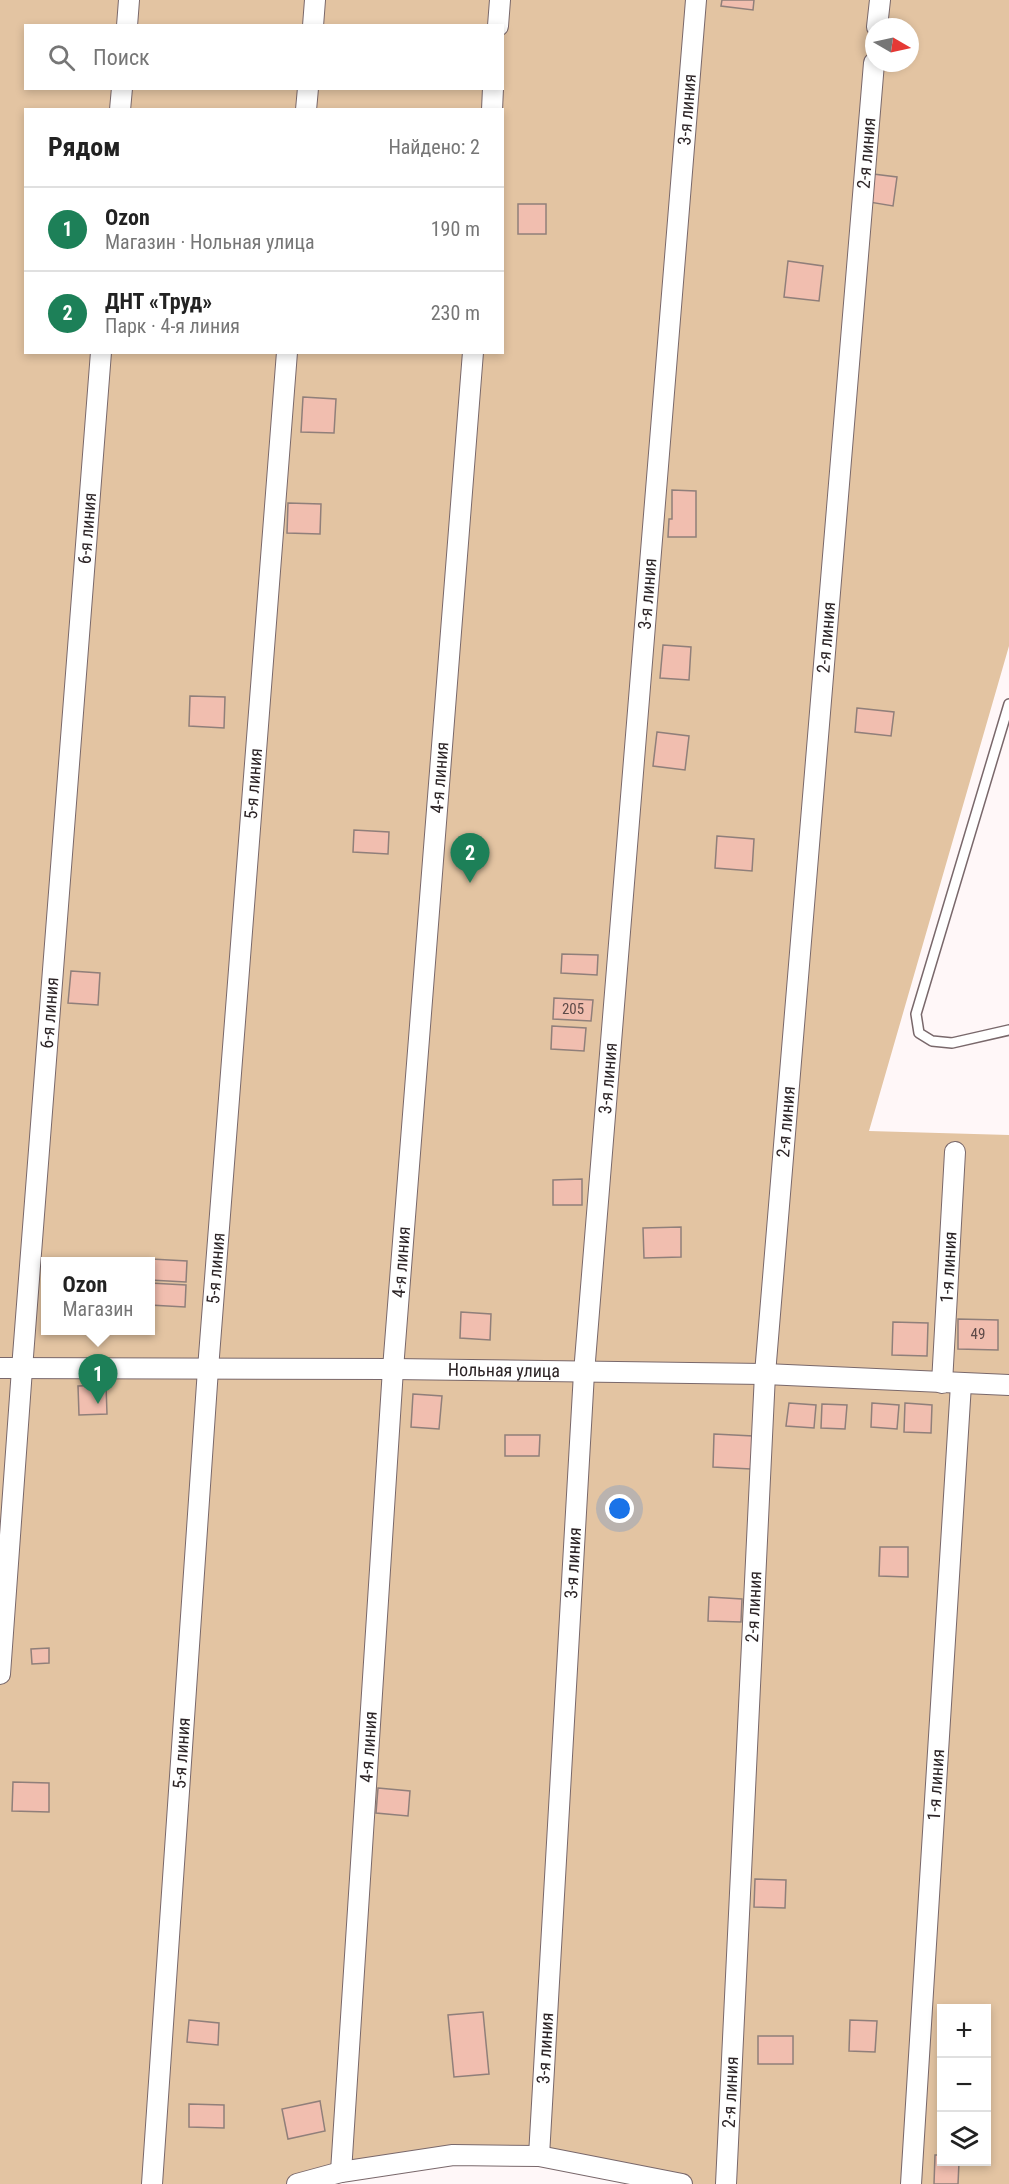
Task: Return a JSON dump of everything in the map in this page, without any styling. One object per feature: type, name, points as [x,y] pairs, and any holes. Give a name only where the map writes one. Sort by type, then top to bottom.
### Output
[{"type":"street","points":[[127,24],[129,0]]},
{"type":"street","points":[[313,24],[315,0]]},
{"type":"street","points":[[498,24],[500,0]]},
{"type":"street","name":"3-я линия","points":[[538,2156],[584,1373],[696,0]]},
{"type":"street","points":[[878,18],[879,0]]},
{"type":"street","name":"2-я линия","points":[[726,2184],[765,1374],[873,72]]},
{"type":"street","points":[[120,108],[122,90]]},
{"type":"street","points":[[306,108],[308,90]]},
{"type":"street","points":[[492,108],[493,90]]},
{"type":"street","name":"6-я линия","points":[[0,1674],[101,354]]},
{"type":"street","name":"5-я линия","points":[[152,2184],[208,1369],[287,354]]},
{"type":"street","name":"4-я линия","points":[[341,2172],[393,1370],[473,354]]},
{"type":"street","name":"1-я линия","points":[[911,2184],[952,1384],[955,1152]]},
{"type":"street","name":"Нольная улица","points":[[0,1368],[765,1374],[1009,1385]]},
{"type":"street","points":[[297,2184],[341,2172],[453,2155],[538,2156],[682,2184]]},
{"type":"lane","points":[[1009,704],[916,1014],[920,1033],[932,1041],[952,1043],[1009,1030]]},
{"type":"shaded area","points":[[0,0],[1009,0],[1009,646],[869,1131],[1009,1135],[1009,2184],[630,2184],[499,2157],[359,2175],[332,2184],[0,2184]]},
{"type":"building","points":[[722,0],[754,0],[753,10],[721,6]]},
{"type":"building","points":[[873,174],[897,177],[893,206],[869,202]]},
{"type":"building","points":[[518,204],[546,204],[546,234],[518,234]]},
{"type":"building","points":[[788,261],[823,266],[819,301],[784,297]]},
{"type":"building","points":[[303,397],[336,399],[334,433],[301,432]]},
{"type":"building","points":[[672,490],[696,491],[696,537],[668,537],[669,519],[672,519]]},
{"type":"building","points":[[288,503],[321,504],[320,534],[287,533]]},
{"type":"building","points":[[663,645],[691,647],[689,680],[660,678]]},
{"type":"building","points":[[190,696],[225,697],[224,728],[189,726]]},
{"type":"building","points":[[857,708],[894,712],[891,736],[855,732]]},
{"type":"building","points":[[657,732],[689,736],[685,770],[653,766]]},
{"type":"building","points":[[354,830],[389,832],[388,854],[353,852]]},
{"type":"building","points":[[717,836],[754,839],[752,871],[715,868]]},
{"type":"building","points":[[562,954],[598,955],[597,975],[561,973]]},
{"type":"building","points":[[71,971],[100,973],[98,1005],[68,1003]]},
{"type":"building","points":[[554,998],[593,1000],[591,1021],[553,1019]]},
{"type":"building","points":[[552,1026],[586,1028],[584,1051],[551,1049]]},
{"type":"building","points":[[582,1179],[582,1205],[553,1205],[553,1180]]},
{"type":"building","points":[[681,1227],[681,1257],[644,1258],[643,1228]]},
{"type":"building","points":[[155,1259],[187,1261],[186,1282],[155,1280]]},
{"type":"building","points":[[155,1283],[186,1285],[185,1307],[155,1305]]},
{"type":"building","points":[[461,1312],[491,1314],[490,1340],[460,1338]]},
{"type":"building","points":[[958,1319],[998,1320],[998,1350],[958,1349]]},
{"type":"building","points":[[893,1322],[928,1323],[927,1356],[892,1355]]},
{"type":"building","points":[[106,1385],[107,1414],[79,1415],[78,1386]]},
{"type":"building","points":[[413,1394],[442,1396],[439,1429],[411,1427]]},
{"type":"building","points":[[789,1403],[816,1405],[814,1428],[786,1426]]},
{"type":"building","points":[[872,1403],[899,1405],[897,1429],[871,1427]]},
{"type":"building","points":[[905,1403],[932,1405],[931,1433],[904,1432]]},
{"type":"building","points":[[822,1404],[847,1405],[845,1429],[821,1428]]},
{"type":"building","points":[[714,1434],[753,1436],[751,1469],[713,1467]]},
{"type":"building","points":[[505,1435],[540,1435],[539,1456],[505,1456]]},
{"type":"building","points":[[880,1547],[908,1547],[908,1577],[879,1576]]},
{"type":"building","points":[[709,1597],[742,1599],[741,1622],[708,1621]]},
{"type":"building","points":[[49,1648],[49,1663],[32,1664],[31,1649]]},
{"type":"building","points":[[13,1782],[49,1783],[49,1812],[12,1811]]},
{"type":"building","points":[[378,1788],[410,1791],[408,1816],[376,1813]]},
{"type":"building","points":[[755,1879],[786,1880],[785,1908],[754,1907]]},
{"type":"building","points":[[483,2012],[489,2074],[454,2077],[448,2015]]},
{"type":"building","points":[[189,2020],[219,2023],[218,2045],[187,2042]]},
{"type":"building","points":[[850,2020],[877,2021],[875,2052],[849,2051]]},
{"type":"building","points":[[758,2036],[793,2036],[793,2064],[758,2064]]},
{"type":"building","points":[[320,2101],[325,2131],[288,2139],[282,2109]]},
{"type":"building","points":[[189,2104],[224,2105],[224,2128],[189,2127]]},
{"type":"building","points":[[935,2155],[937,2155],[937,2166],[959,2166],[958,2184],[934,2184]]},
{"type":"place","name":"ДНТ «Труд»","points":[[470,883]]},
{"type":"place","name":"Ozon","points":[[98,1404]]}]
